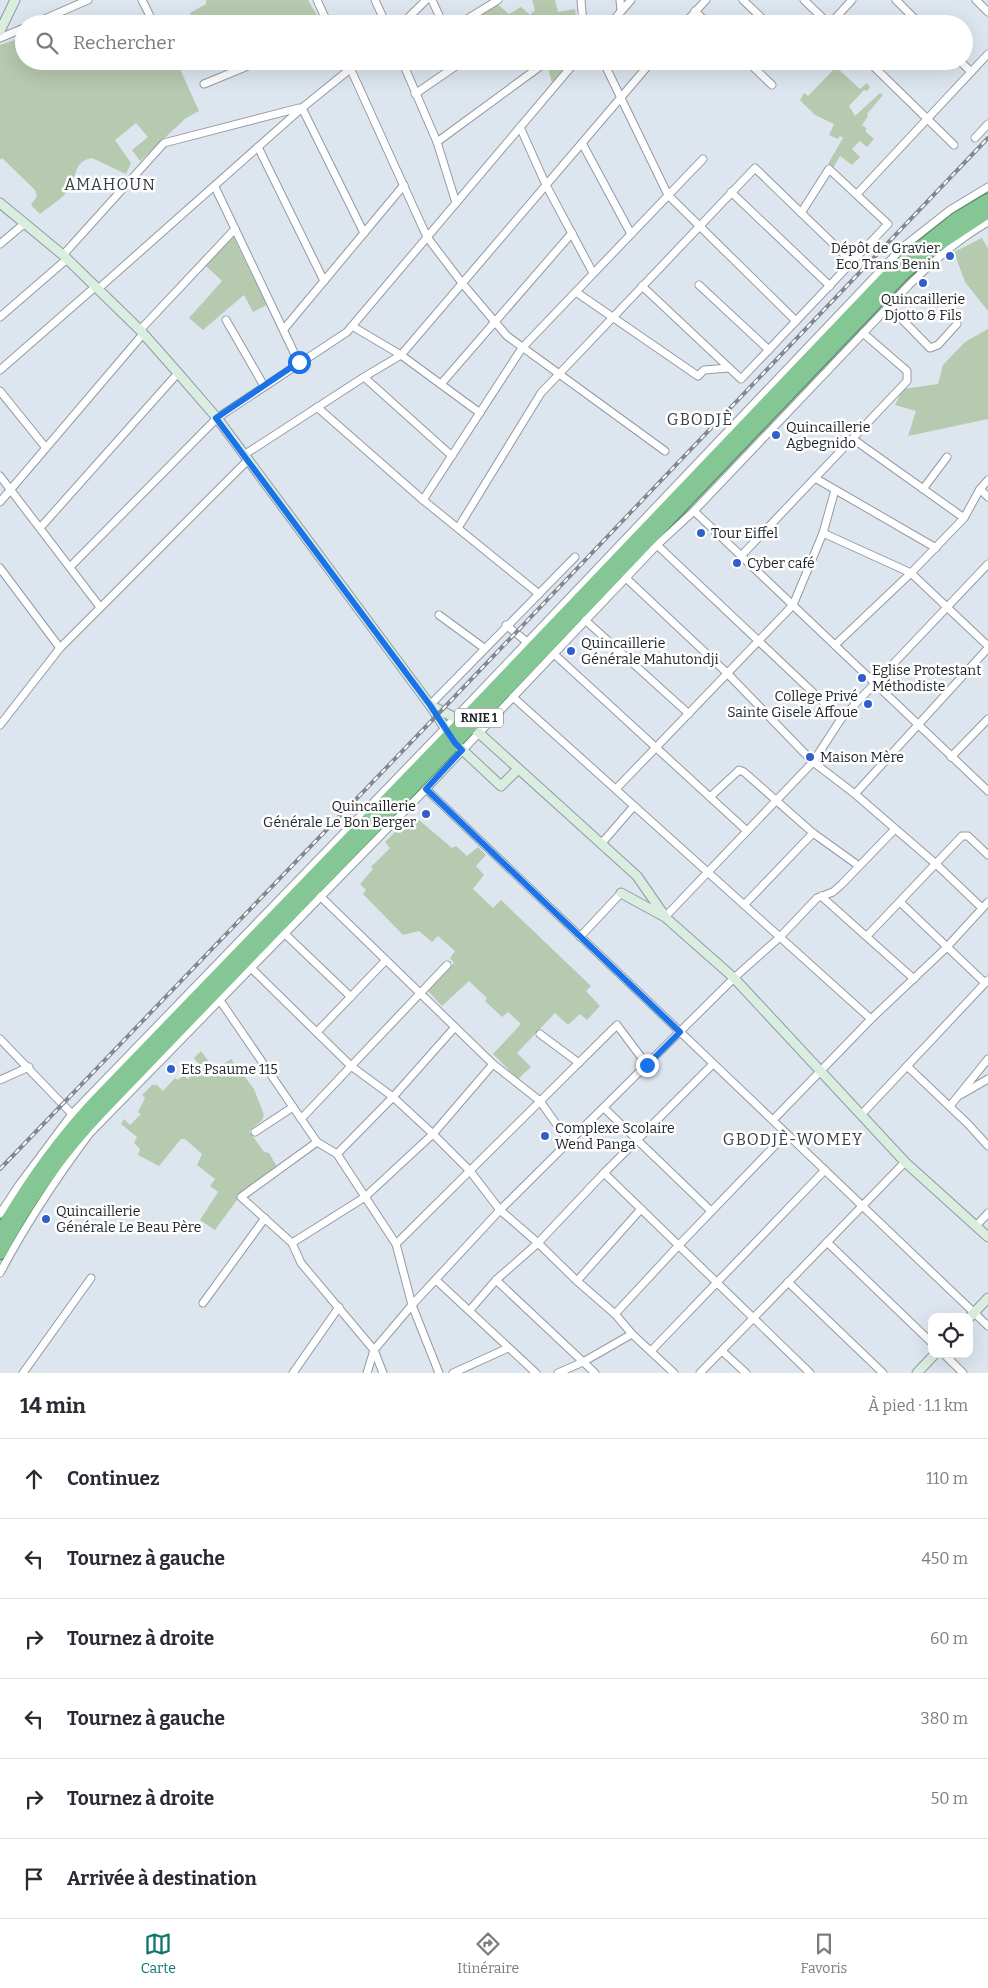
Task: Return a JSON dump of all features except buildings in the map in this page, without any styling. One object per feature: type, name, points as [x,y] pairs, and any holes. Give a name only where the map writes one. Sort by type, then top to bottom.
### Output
[{"type":"highway","name":"RNIE 1","points":[[467,725],[897,266],[956,219],[988,200]]},
{"type":"highway","name":"RNIE 1","points":[[0,1233],[35,1177],[76,1122],[467,725],[904,273],[934,247],[988,212]]},
{"type":"highway","name":"RNIE 1","points":[[0,1253],[39,1189],[84,1128],[453,739]]},
{"type":"street","points":[[0,31],[15,0]]},
{"type":"street","points":[[54,15],[88,0]]},
{"type":"street","points":[[142,0],[150,15]]},
{"type":"street","points":[[317,0],[324,15]]},
{"type":"street","points":[[375,0],[382,15]]},
{"type":"street","points":[[411,15],[426,0]]},
{"type":"street","points":[[432,0],[439,15]]},
{"type":"street","points":[[474,15],[498,0]]},
{"type":"street","points":[[581,0],[582,15]]},
{"type":"street","points":[[620,0],[621,11]]},
{"type":"street","points":[[618,15],[631,0]]},
{"type":"street","points":[[692,15],[706,0]]},
{"type":"street","points":[[744,0],[759,15]]},
{"type":"street","points":[[804,0],[820,15]]},
{"type":"street","points":[[838,15],[852,0]]},
{"type":"street","points":[[896,0],[911,15]]},
{"type":"street","points":[[976,0],[988,12]]},
{"type":"street","points":[[695,11],[699,15]]},
{"type":"street","points":[[0,38],[15,32]]},
{"type":"street","points":[[973,70],[988,54]]},
{"type":"street","points":[[204,84],[238,70]]},
{"type":"street","points":[[0,370],[215,187],[302,108],[349,70]]},
{"type":"street","points":[[352,70],[428,237],[462,283],[506,336],[666,451]]},
{"type":"street","points":[[406,70],[437,142],[456,203]]},
{"type":"street","points":[[415,94],[450,70]]},
{"type":"street","points":[[437,142],[535,70]]},
{"type":"street","points":[[70,567],[216,418],[347,332],[568,70]]},
{"type":"street","points":[[608,70],[668,195],[796,321]]},
{"type":"street","points":[[0,726],[60,648],[246,458],[317,407],[401,355],[644,70]]},
{"type":"street","points":[[756,70],[772,85]]},
{"type":"street","points":[[877,70],[954,145]]},
{"type":"street","points":[[857,194],[971,72]]},
{"type":"street","points":[[302,108],[364,233]]},
{"type":"street","points":[[0,317],[65,257],[164,143],[302,108]]},
{"type":"street","points":[[975,138],[988,124]]},
{"type":"street","points":[[520,127],[546,185],[593,273]]},
{"type":"street","points":[[582,143],[631,234]]},
{"type":"street","points":[[258,147],[324,281]]},
{"type":"street","points":[[423,500],[522,348],[703,158]]},
{"type":"street","points":[[458,528],[540,393],[755,168],[852,262]]},
{"type":"street","points":[[642,286],[741,379],[888,224],[829,169],[801,213]]},
{"type":"street","points":[[284,329],[404,185]]},
{"type":"street","points":[[215,187],[299,362]]},
{"type":"street","points":[[0,1214],[29,1171],[72,1114],[467,725],[527,642],[903,246],[950,210],[988,187]]},
{"type":"street","points":[[731,192],[830,286]]},
{"type":"street","points":[[0,203],[65,257],[141,332],[178,373],[216,418],[430,705],[453,739],[501,786],[518,769]]},
{"type":"street","points":[[467,725],[513,697],[657,545],[694,511],[936,258],[967,234],[988,222]]},
{"type":"street","points":[[0,244],[25,223]]},
{"type":"street","points":[[0,502],[141,332],[235,229]]},
{"type":"street","points":[[440,384],[572,233]]},
{"type":"street","points":[[698,285],[768,350]]},
{"type":"street","points":[[576,292],[698,376],[704,370],[729,368]]},
{"type":"street","points":[[889,306],[930,348],[938,345],[957,324]]},
{"type":"street","points":[[226,320],[264,386]]},
{"type":"street","points":[[352,326],[401,355],[480,413]]},
{"type":"street","points":[[741,556],[906,381],[907,371],[863,333]]},
{"type":"street","points":[[40,528],[178,373]]},
{"type":"street","points":[[364,377],[452,456]]},
{"type":"street","points":[[0,391],[46,448]]},
{"type":"street","points":[[317,407],[423,500],[539,594]]},
{"type":"street","points":[[853,439],[964,518]]},
{"type":"street","points":[[923,489],[947,457]]},
{"type":"street","points":[[0,476],[100,607]]},
{"type":"street","points":[[815,478],[936,548]]},
{"type":"street","points":[[835,645],[911,573],[964,518],[980,489],[988,480]]},
{"type":"street","points":[[980,489],[988,497]]},
{"type":"street","points":[[616,789],[793,605],[823,533],[835,490]]},
{"type":"street","points":[[694,511],[988,791]]},
{"type":"street","points":[[823,533],[911,573],[988,647],[855,794]]},
{"type":"street","points":[[657,545],[841,719]]},
{"type":"street","points":[[430,705],[506,625],[575,557]]},
{"type":"street","points":[[665,917],[813,762],[841,719],[988,564]]},
{"type":"street","points":[[0,568],[60,648]]},
{"type":"street","points":[[626,578],[728,673],[813,762],[855,794],[936,864],[982,908]]},
{"type":"street","points":[[439,615],[484,648]]},
{"type":"street","points":[[585,620],[689,714]]},
{"type":"street","points":[[506,625],[527,642]]},
{"type":"street","points":[[554,654],[747,831]]},
{"type":"street","points":[[513,697],[871,1019]]},
{"type":"street","points":[[430,705],[467,725],[637,876],[665,917]]},
{"type":"street","points":[[951,757],[988,719]]},
{"type":"street","points":[[0,1273],[61,1171],[90,1133],[250,967],[426,789],[453,739]]},
{"type":"street","points":[[710,797],[740,770],[751,776],[813,833],[859,866]]},
{"type":"street","points":[[426,789],[825,1170],[970,1313]]},
{"type":"street","points":[[601,844],[634,806]]},
{"type":"street","points":[[367,1373],[374,1350],[412,1304],[500,1210],[734,978],[780,937],[817,898],[832,892],[895,829]]},
{"type":"street","points":[[744,905],[813,833]]},
{"type":"street","points":[[866,936],[962,836],[965,835],[988,855]]},
{"type":"street","points":[[580,937],[621,893],[665,917],[734,978],[905,1162],[988,1237]]},
{"type":"street","points":[[320,896],[493,1064],[540,1101],[569,1142]]},
{"type":"street","points":[[821,896],[914,979]]},
{"type":"street","points":[[861,1115],[986,981],[946,948],[900,902]]},
{"type":"street","points":[[773,1120],[871,1019],[946,948],[988,902]]},
{"type":"street","points":[[284,933],[351,997]]},
{"type":"street","points":[[317,1032],[386,960]]},
{"type":"street","points":[[301,1119],[447,965]]},
{"type":"street","points":[[250,967],[351,1066],[392,1097],[433,1134],[470,1171],[500,1210],[538,1242],[577,1281],[615,1314],[632,1334],[674,1373]]},
{"type":"street","points":[[219,999],[317,1142],[337,1154],[396,1244],[412,1304],[440,1373]]},
{"type":"street","points":[[396,1244],[617,1024],[647,1065]]},
{"type":"street","points":[[337,1154],[455,1027]]},
{"type":"street","points":[[540,1034],[579,1063]]},
{"type":"street","points":[[0,1039],[72,1114]]},
{"type":"street","points":[[950,1106],[987,1063]]},
{"type":"street","points":[[292,1243],[365,1197],[433,1134],[493,1064]]},
{"type":"street","points":[[470,1310],[496,1280],[538,1242],[713,1064]]},
{"type":"street","points":[[907,1066],[950,1106],[988,1146]]},
{"type":"street","points":[[0,1080],[29,1068]]},
{"type":"street","points":[[958,1096],[988,1079]]},
{"type":"street","points":[[255,1132],[293,1107]]},
{"type":"street","points":[[604,1108],[711,1212]]},
{"type":"street","points":[[615,1314],[786,1134]]},
{"type":"street","points":[[317,1142],[241,1197],[292,1243],[301,1263],[374,1350],[383,1373]]},
{"type":"street","points":[[700,1373],[905,1162]]},
{"type":"street","points":[[651,1350],[825,1170]]},
{"type":"street","points":[[604,1173],[810,1373]]},
{"type":"street","points":[[577,1281],[641,1209]]},
{"type":"street","points":[[976,1226],[988,1213]]},
{"type":"street","points":[[203,1303],[265,1218]]},
{"type":"street","points":[[827,1242],[928,1339]]},
{"type":"street","points":[[23,1373],[91,1278]]},
{"type":"street","points":[[436,1280],[536,1373]]},
{"type":"street","points":[[496,1280],[595,1373]]},
{"type":"street","points":[[788,1282],[883,1373]]},
{"type":"street","points":[[973,1314],[988,1298]]},
{"type":"street","points":[[293,1373],[339,1307]]},
{"type":"street","points":[[973,1316],[988,1326]]},
{"type":"street","points":[[558,1373],[583,1362],[632,1334]]},
{"type":"street","points":[[453,1373],[508,1348]]},
{"type":"street","points":[[722,1350],[746,1373]]},
{"type":"street","points":[[917,1373],[931,1358]]},
{"type":"street","points":[[948,1358],[963,1373]]},
{"type":"green space","points":[[206,0],[308,0],[317,15],[191,15],[190,13],[206,4]]},
{"type":"green space","points":[[532,0],[555,0],[558,12],[575,9],[576,15],[530,15],[535,10]]},
{"type":"green space","points":[[497,4],[509,14],[521,7],[530,15],[479,15]]},
{"type":"green space","points":[[15,40],[15,70],[180,70],[199,111],[186,118],[140,161],[132,150],[148,137],[136,123],[115,140],[131,163],[126,174],[92,158],[85,160],[78,167],[68,191],[40,214],[31,205],[37,196],[35,190],[2,158],[0,160],[0,45]]},
{"type":"green space","points":[[548,70],[563,70],[552,83]]},
{"type":"green space","points":[[833,70],[839,70],[860,89],[867,83],[870,87],[867,91],[864,90],[849,106],[855,116],[880,93],[883,95],[867,114],[868,116],[862,125],[867,129],[865,131],[874,139],[867,147],[860,141],[852,149],[860,157],[852,165],[840,156],[833,168],[828,164],[843,138],[840,136],[838,139],[829,135],[834,124],[815,115],[800,100],[804,93],[808,96]]},
{"type":"green space","points":[[233,236],[267,305],[253,312],[244,295],[203,330],[189,318],[222,281],[206,266]]},
{"type":"green space","points":[[982,238],[988,249],[988,311],[965,282],[954,252]]},
{"type":"green space","points":[[988,329],[988,419],[908,436],[916,411],[895,405],[903,389],[938,384],[943,365],[965,342]]},
{"type":"green space","points":[[419,820],[452,848],[456,846],[467,856],[478,847],[486,855],[476,866],[484,875],[473,889],[493,908],[501,900],[591,986],[586,991],[600,1006],[587,1020],[580,1014],[568,1025],[555,1013],[517,1053],[531,1067],[518,1079],[493,1054],[521,1024],[508,1012],[502,1017],[485,1001],[487,998],[469,981],[442,1006],[428,991],[454,963],[450,958],[455,951],[438,936],[432,942],[419,931],[403,935],[363,894],[366,890],[360,884],[373,869],[371,867],[390,848],[385,842],[397,830],[402,831]]},
{"type":"green space","points":[[201,1051],[215,1070],[231,1059],[254,1089],[264,1115],[262,1120],[249,1131],[264,1152],[269,1153],[277,1167],[238,1194],[237,1200],[215,1230],[200,1220],[218,1192],[210,1186],[215,1179],[197,1165],[202,1154],[185,1139],[181,1139],[159,1166],[138,1155],[140,1149],[134,1143],[137,1137],[121,1124],[124,1119],[130,1125],[141,1114],[138,1112],[145,1098],[142,1095],[152,1085],[157,1085],[163,1091],[175,1078],[178,1080],[183,1075],[188,1079],[200,1066],[194,1058]]},
{"type":"railway","points":[[0,1169],[441,711],[988,138]]},
{"type":"place","name":"Dépôt de Gravier Eco Trans Benin","points":[[950,256]]},
{"type":"place","name":"Quincaillerie Djotto & Fils","points":[[923,283]]},
{"type":"place","name":"Quincaillerie Agbegnido","points":[[776,435]]},
{"type":"place","name":"Tour Eiffel","points":[[701,533]]},
{"type":"place","name":"Cyber café","points":[[737,563]]},
{"type":"place","name":"Quincaillerie Générale Mahutondji","points":[[571,651]]},
{"type":"place","name":"Eglise Protestant Méthodiste","points":[[862,678]]},
{"type":"place","name":"College Privé Sainte Gisele Affoue","points":[[868,704]]},
{"type":"place","name":"Maison Mère","points":[[810,757]]},
{"type":"place","name":"Quincaillerie Générale Le Bon Berger","points":[[426,814]]},
{"type":"place","name":"Ets Psaume 115","points":[[171,1069]]},
{"type":"place","name":"Complexe Scolaire Wend Panga","points":[[545,1136]]},
{"type":"place","name":"Quincaillerie Générale Le Beau Père","points":[[46,1219]]},
{"type":"district","name":"AMAHOUN","points":[[110,184]]},
{"type":"district","name":"GBODJÈ","points":[[700,419]]},
{"type":"district","name":"GBODJÈ-WOMEY","points":[[793,1139]]},
{"type":"route","points":[[299,362],[216,418],[462,750],[426,789],[680,1032],[647,1065]]}]
